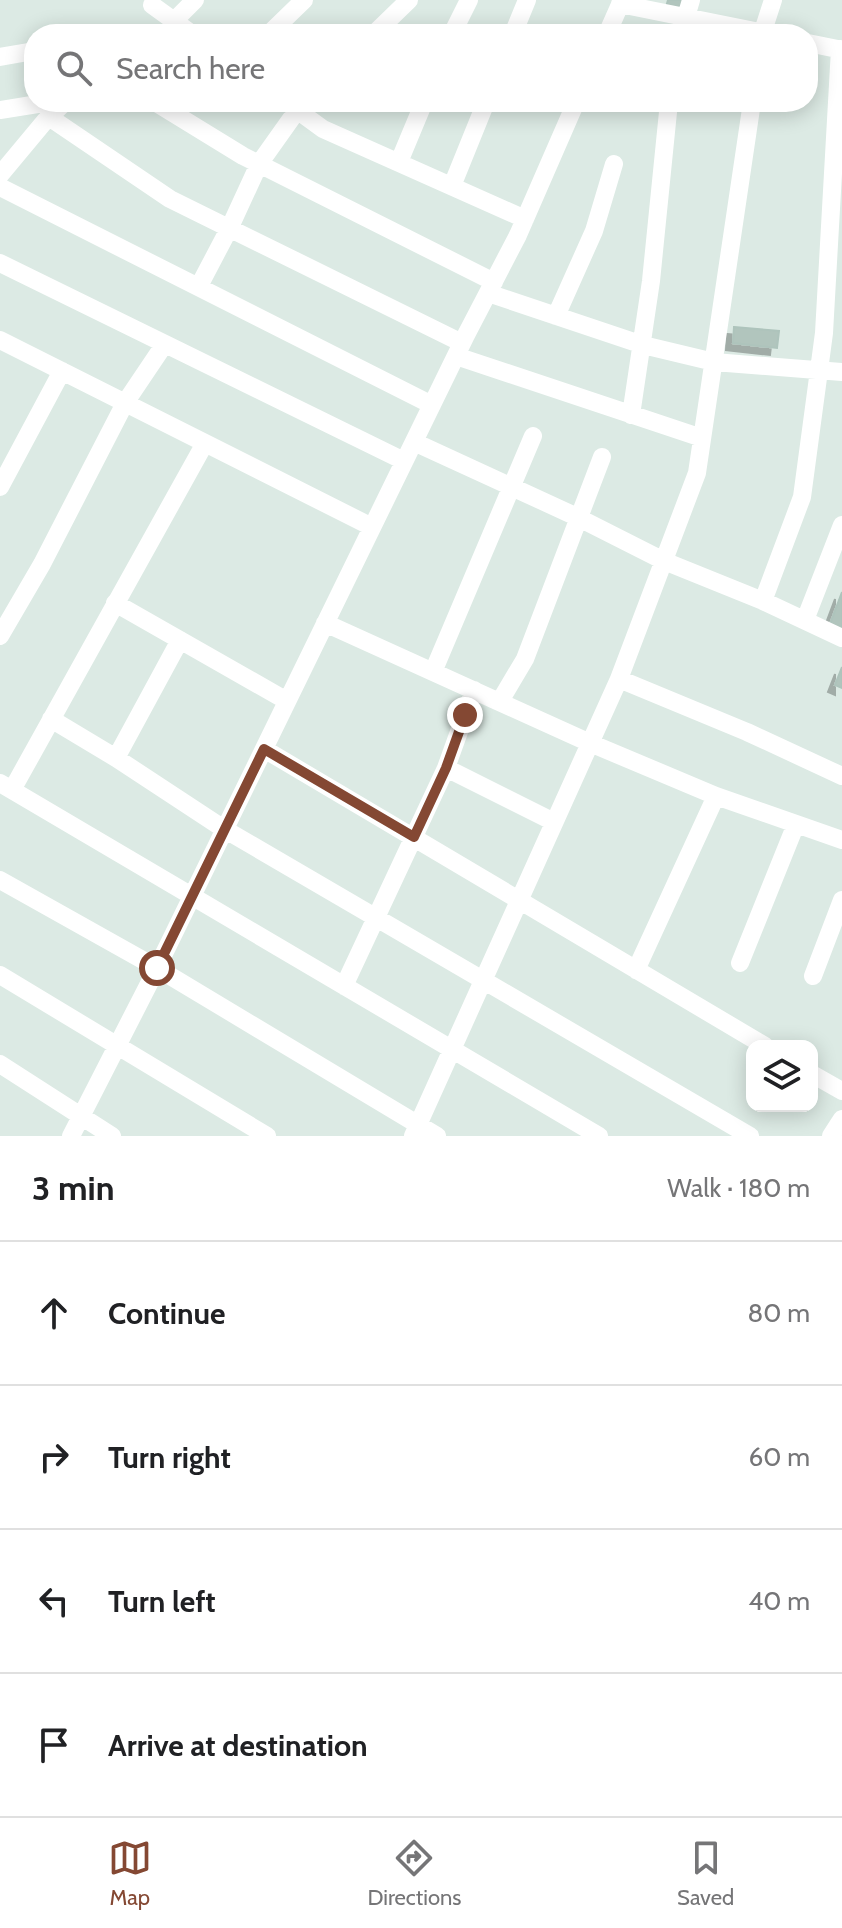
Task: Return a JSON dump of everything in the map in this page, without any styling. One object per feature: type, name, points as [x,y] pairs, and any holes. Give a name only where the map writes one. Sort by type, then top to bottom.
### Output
[{"type":"street","points":[[174,21],[195,0]]},
{"type":"street","points":[[279,24],[304,0]]},
{"type":"street","points":[[384,24],[409,0]]},
{"type":"street","points":[[457,24],[469,0]]},
{"type":"street","points":[[517,24],[527,0]]},
{"type":"street","points":[[767,24],[773,0]]},
{"type":"street","points":[[611,24],[621,2],[721,24]]},
{"type":"street","points":[[152,5],[178,24]]},
{"type":"street","points":[[763,601],[801,505],[824,333],[841,49],[818,45]]},
{"type":"street","points":[[0,57],[24,53]]},
{"type":"street","points":[[0,110],[24,110]]},
{"type":"street","points":[[0,175],[48,112]]},
{"type":"street","points":[[52,112],[170,199],[230,227],[459,350],[631,415],[702,438]]},
{"type":"street","points":[[172,112],[259,164],[491,288],[556,316],[643,345],[714,362],[842,372]]},
{"type":"street","points":[[199,286],[259,164],[290,112]]},
{"type":"street","points":[[304,112],[323,129],[525,219]]},
{"type":"street","points":[[399,162],[420,112]]},
{"type":"street","points":[[452,186],[482,112]]},
{"type":"street","points":[[71,1136],[157,968],[525,219],[565,112]]},
{"type":"street","points":[[631,415],[643,345],[668,112]]},
{"type":"street","points":[[415,1130],[619,679],[697,473],[751,112]]},
{"type":"street","points":[[0,151],[22,147]]},
{"type":"street","points":[[556,316],[594,231],[614,164]]},
{"type":"street","points":[[0,187],[432,405]]},
{"type":"street","points":[[1,266],[404,461]]},
{"type":"street","points":[[0,340],[372,527]]},
{"type":"street","points":[[0,636],[42,564],[125,403],[164,345]]},
{"type":"street","points":[[0,487],[62,371]]},
{"type":"street","points":[[433,672],[533,436]]},
{"type":"street","points":[[414,442],[664,561],[763,601],[842,638]]},
{"type":"street","points":[[205,443],[51,719],[6,786],[599,1136]]},
{"type":"street","points":[[500,701],[525,659],[602,457]]},
{"type":"street","points":[[805,620],[842,525]]},
{"type":"street","points":[[115,603],[287,701]]},
{"type":"street","points":[[325,623],[590,743],[716,796],[842,840]]},
{"type":"street","points":[[116,758],[180,640]]},
{"type":"street","points":[[619,679],[747,732],[842,776]]},
{"type":"street","points":[[344,986],[446,768],[474,690]]},
{"type":"street","points":[[51,719],[224,829],[750,1136]]},
{"type":"street","points":[[264,749],[755,1040]]},
{"type":"street","points":[[446,768],[554,822]]},
{"type":"street","points":[[636,970],[716,796]]},
{"type":"street","points":[[740,963],[796,824]]},
{"type":"street","points":[[0,880],[157,968],[415,1130],[437,1136]]},
{"type":"street","points":[[813,976],[842,900]]},
{"type":"street","points":[[0,975],[267,1136]]},
{"type":"street","points":[[0,1064],[112,1136]]},
{"type":"street","points":[[818,1077],[842,1091]]},
{"type":"street","points":[[831,1136],[842,1119]]},
{"type":"building","points":[[668,0],[688,0],[684,13],[666,7]]},
{"type":"building","points":[[734,327],[779,331],[777,348],[733,343]]},
{"type":"building","points":[[842,592],[842,632],[829,627]]},
{"type":"building","points":[[842,667],[842,688],[835,685]]},
{"type":"route","points":[[157,968],[264,749],[414,837],[446,768],[465,715]]}]
